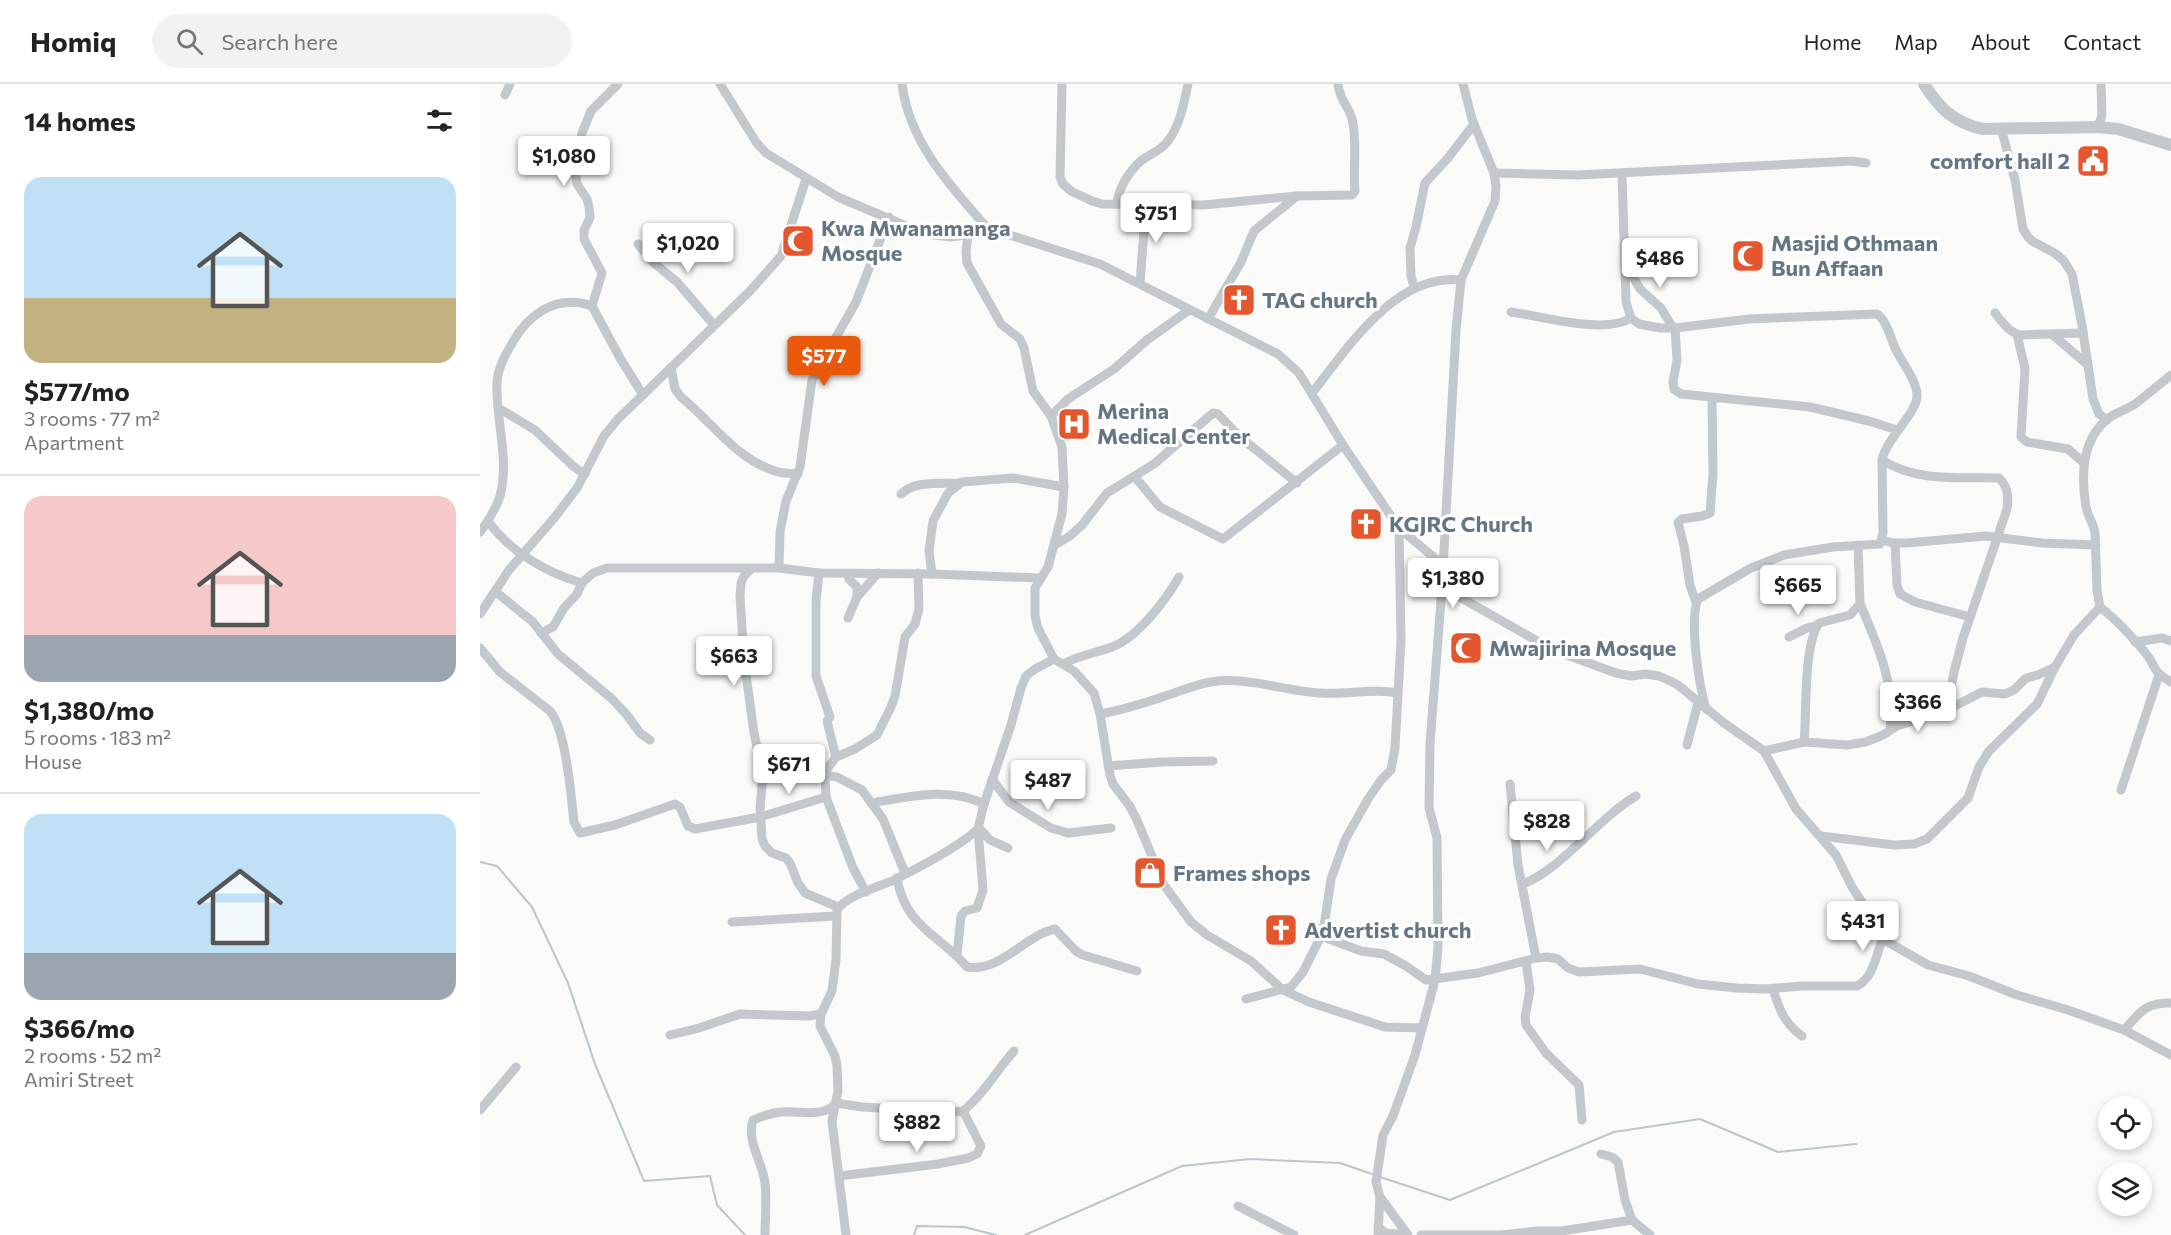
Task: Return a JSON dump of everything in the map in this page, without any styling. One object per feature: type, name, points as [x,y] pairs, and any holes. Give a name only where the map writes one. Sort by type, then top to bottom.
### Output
[{"type":"street","points":[[505,94],[510,84]]},
{"type":"street","points":[[618,84],[591,111],[582,133],[575,171],[577,184],[589,207],[590,218],[584,230],[584,239],[602,273],[592,306],[643,395]]},
{"type":"street","points":[[720,84],[756,142],[766,153],[838,197],[925,234],[951,237],[990,231],[1014,236],[1100,264],[1284,357],[1299,373],[1343,445],[1399,528],[1443,565]]},
{"type":"street","points":[[902,84],[906,104],[925,148],[946,181],[990,231]]},
{"type":"street","points":[[1062,84],[1060,177],[1071,190],[1083,198],[1102,204],[1146,205],[1203,205],[1297,196],[1352,195],[1355,191],[1353,122],[1339,96],[1338,84]]},
{"type":"street","points":[[1117,204],[1118,196],[1127,178],[1143,160],[1159,151],[1174,131],[1188,84]]},
{"type":"street","points":[[1408,1235],[1378,1231],[1380,1197],[1376,1182],[1381,1144],[1415,1055],[1435,980],[1438,948],[1437,838],[1429,808],[1429,791],[1456,330],[1461,280],[1495,201],[1496,186],[1494,173],[1474,124],[1463,84]]},
{"type":"street","points":[[1924,84],[1934,100],[1955,119],[1969,126],[1983,129],[2098,127],[2118,129],[2171,145]]},
{"type":"street","points":[[2098,127],[2102,115],[2101,84]]},
{"type":"street","points":[[1414,287],[1411,276],[1410,248],[1425,183],[1456,149],[1474,124]]},
{"type":"street","points":[[2001,128],[2015,180],[2023,229],[2028,237],[2056,254],[2069,268],[2078,302],[2093,399],[2099,414],[2107,420]]},
{"type":"street","points":[[1494,173],[1622,174],[1852,161],[1866,163]]},
{"type":"street","points":[[1622,174],[1626,302],[1631,318],[1648,327],[1674,328],[1749,319],[1877,314],[1882,317],[1890,339],[1912,380],[1917,396],[1913,408],[1883,452],[1882,540],[1880,544],[1784,555],[1751,568],[1702,595],[1696,603]]},
{"type":"street","points":[[480,614],[509,570],[555,517],[585,474],[604,436],[617,420],[750,291],[781,256],[806,179]]},
{"type":"street","points":[[1208,319],[1241,262],[1254,231],[1297,196]]},
{"type":"street","points":[[1140,283],[1146,205]]},
{"type":"street","points":[[778,568],[783,514],[798,474],[812,380],[856,302],[889,217]]},
{"type":"street","points":[[968,235],[966,251],[968,263],[1001,324],[1020,339],[1029,365],[1033,391],[1051,416],[1062,447],[1064,487],[1062,514],[1048,567],[1035,588],[1035,616],[1038,628],[1054,659],[1074,671],[1094,693],[1113,784],[1129,805],[1154,864],[1176,904],[1191,922],[1207,935],[1251,962],[1283,990],[1309,1002],[1385,1027],[1421,1028]]},
{"type":"street","points":[[638,244],[654,263],[677,282],[714,325]]},
{"type":"street","points":[[1625,261],[1640,289],[1661,308],[1674,328],[1677,360],[1673,382],[1674,389],[1681,394],[1810,407],[1897,430]]},
{"type":"street","points":[[1312,393],[1362,332],[1391,304],[1414,287],[1435,280],[1461,280]]},
{"type":"street","points":[[480,532],[500,497],[503,477],[503,447],[497,381],[502,361],[519,329],[533,316],[554,306],[568,303],[592,306]]},
{"type":"street","points":[[1051,416],[1068,399],[1114,369],[1189,310]]},
{"type":"street","points":[[1511,312],[1573,323],[1614,324],[1631,318]]},
{"type":"street","points":[[1995,313],[2007,327],[2017,334],[2083,333]]},
{"type":"street","points":[[2017,334],[2025,368],[2021,437],[2027,442],[2068,449],[2084,463]]},
{"type":"street","points":[[2053,335],[2088,366]]},
{"type":"street","points":[[671,367],[675,389],[681,398],[727,441],[761,466],[782,473],[798,474]]},
{"type":"street","points":[[2171,375],[2135,404],[2107,420],[2092,438],[2084,463],[2086,508],[2094,525],[2100,607],[2114,618],[2145,652],[2159,675],[2171,682]]},
{"type":"street","points":[[1687,745],[1702,706],[1697,670],[1696,603],[1690,585],[1678,522],[1682,519],[1710,513],[1713,474],[1712,398]]},
{"type":"street","points":[[500,409],[535,430],[585,474]]},
{"type":"street","points":[[1055,545],[1082,525],[1107,493],[1135,477],[1167,454],[1215,413],[1240,437],[1297,483]]},
{"type":"street","points":[[1135,477],[1160,507],[1223,539],[1343,445]]},
{"type":"street","points":[[1882,460],[1895,469],[1915,475],[1998,478],[2004,483],[2008,493],[2008,501],[1954,672],[1947,710]]},
{"type":"street","points":[[901,494],[908,487],[917,485],[1013,478],[1064,487]]},
{"type":"street","points":[[932,574],[929,551],[933,521],[948,494],[962,482]]},
{"type":"street","points":[[488,521],[500,538],[523,556],[582,583]]},
{"type":"street","points":[[1246,999],[1291,987],[1303,972],[1321,936],[1331,879],[1343,846],[1368,800],[1381,780],[1391,770],[1395,748],[1401,640],[1399,528]]},
{"type":"street","points":[[1882,540],[1895,543],[1997,537],[2042,543],[2096,545]]},
{"type":"street","points":[[1895,543],[1900,594],[1915,602],[1970,617]]},
{"type":"street","points":[[1858,545],[1860,604],[1876,642],[1887,679],[1892,709],[1890,730]]},
{"type":"street","points":[[541,633],[553,627],[564,608],[578,594],[582,583],[593,573],[620,566],[778,568],[819,573],[918,573],[1040,578]]},
{"type":"street","points":[[751,569],[741,583],[740,596],[744,660],[754,733],[763,774],[760,817],[765,846],[772,853],[786,858],[794,869],[804,893],[837,911]]},
{"type":"street","points":[[819,573],[816,601],[816,676],[830,717],[827,722],[836,757]]},
{"type":"street","points":[[848,618],[857,597],[878,573]]},
{"type":"street","points":[[866,892],[853,868],[826,797],[825,775],[836,757],[855,749],[877,735],[891,707],[905,637],[915,624],[919,609],[918,573]]},
{"type":"street","points":[[848,574],[849,579],[857,586],[857,597]]},
{"type":"street","points":[[1063,664],[1127,640],[1165,601],[1179,577]]},
{"type":"street","points":[[1442,587],[1553,651],[1616,673],[1631,676],[1645,674],[1659,676],[1678,685],[1702,706],[1764,751],[1796,809],[1836,855],[1852,887],[1888,942],[1928,965],[1969,976],[2017,995],[2124,1030],[2171,1055]]},
{"type":"street","points":[[496,592],[533,622],[558,654],[615,702],[640,733],[650,740]]},
{"type":"street","points":[[1804,742],[1809,659],[1813,635],[1817,626],[1823,621],[1850,615],[1860,604]]},
{"type":"street","points":[[1821,836],[1894,845],[1914,844],[1927,839],[1968,798],[1979,767],[1989,751],[2037,704],[2074,635],[2100,607]]},
{"type":"street","points":[[1789,637],[1800,630],[1817,626]]},
{"type":"street","points":[[2135,642],[2162,638],[2171,641]]},
{"type":"street","points":[[480,648],[500,672],[556,717],[574,822],[579,833],[615,825],[675,804],[680,807],[688,826],[695,829],[760,817],[826,797]]},
{"type":"street","points":[[957,955],[961,916],[965,911],[977,908],[983,891],[979,828],[984,804],[1021,688],[1026,676],[1054,659]]},
{"type":"street","points":[[1764,751],[1804,742],[1848,744],[1866,742],[1897,726],[1947,710],[1982,692],[2005,694],[2014,690],[2026,678],[2055,667]]},
{"type":"street","points":[[2121,790],[2159,675]]},
{"type":"street","points":[[1100,714],[1218,681],[1243,680],[1316,693],[1340,694],[1370,690],[1398,693]]},
{"type":"street","points":[[1108,766],[1213,761]]},
{"type":"street","points":[[825,775],[856,786],[871,802],[883,819],[901,875],[903,897],[917,923],[957,955],[967,967],[980,968],[1055,929],[1076,951],[1083,955],[1137,971]]},
{"type":"street","points":[[992,779],[1009,802],[1051,828],[1068,833],[1112,828]]},
{"type":"street","points":[[1510,784],[1517,858],[1536,958]]},
{"type":"street","points":[[871,802],[934,794],[959,794],[984,804]]},
{"type":"street","points":[[1523,884],[1544,872],[1606,817],[1636,796]]},
{"type":"street","points":[[732,922],[837,911],[866,892],[955,846],[979,828]]},
{"type":"street","points":[[979,828],[990,840],[1008,848]]},
{"type":"street","points":[[837,911],[836,960],[832,991],[822,1014],[820,1026],[835,1056],[837,1066],[838,1091],[832,1121],[846,1235]]},
{"type":"street","points":[[1321,936],[1361,951],[1384,954],[1426,980],[1526,962],[1536,958],[1554,958],[1568,968],[1580,972],[1640,969],[1698,984],[1737,988],[1857,986],[1870,975],[1884,936]]},
{"type":"street","points":[[1526,962],[1530,990],[1525,1017],[1526,1025],[1546,1053],[1579,1085],[1582,1120]]},
{"type":"street","points":[[1773,988],[1782,1016],[1802,1036]]},
{"type":"street","points":[[2124,1030],[2144,1008],[2171,1003]]},
{"type":"street","points":[[670,1035],[740,1014],[822,1014]]},
{"type":"street","points":[[836,1103],[933,1113],[963,1111],[986,1088],[1000,1066],[1014,1052]]},
{"type":"street","points":[[480,1110],[516,1067]]},
{"type":"street","points":[[765,1235],[765,1180],[752,1135],[753,1120],[781,1112],[823,1112],[831,1109],[836,1103]]},
{"type":"street","points":[[839,1176],[938,1164],[977,1154],[981,1146],[963,1111]]},
{"type":"street","points":[[1601,1154],[1608,1155],[1618,1162],[1625,1200],[1632,1220],[1650,1235]]},
{"type":"street","points":[[1380,1197],[1408,1235]]},
{"type":"street","points":[[1238,1206],[1294,1235]]},
{"type":"street","points":[[1421,1235],[1562,1232],[1632,1220]]},
{"type":"waterway","points":[[480,862],[497,866],[532,907],[568,983],[595,1064],[644,1181],[710,1176],[717,1205],[745,1235]]},
{"type":"waterway","points":[[1380,1177],[1450,1200],[1614,1132],[1700,1119],[1778,1152],[1856,1144]]},
{"type":"waterway","points":[[1025,1235],[1182,1166],[1250,1159],[1340,1163],[1375,1175]]},
{"type":"waterway","points":[[914,1235],[917,1226],[964,1227],[996,1235]]},
{"type":"place","name":"comfort hall 2","points":[[2093,161]]},
{"type":"place","name":"Kwa Mwanamanga Mosque","points":[[798,241]]},
{"type":"place","name":"Masjid Othmaan Bun Affaan","points":[[1748,256]]},
{"type":"place","name":"TAG church","points":[[1239,300]]},
{"type":"place","name":"Merina Medical Center","points":[[1074,424]]},
{"type":"place","name":"KGJRC Church","points":[[1366,524]]},
{"type":"place","name":"Mwajirina Mosque","points":[[1466,648]]},
{"type":"place","name":"Frames shops","points":[[1150,873]]},
{"type":"place","name":"Advertist church","points":[[1281,930]]}]
